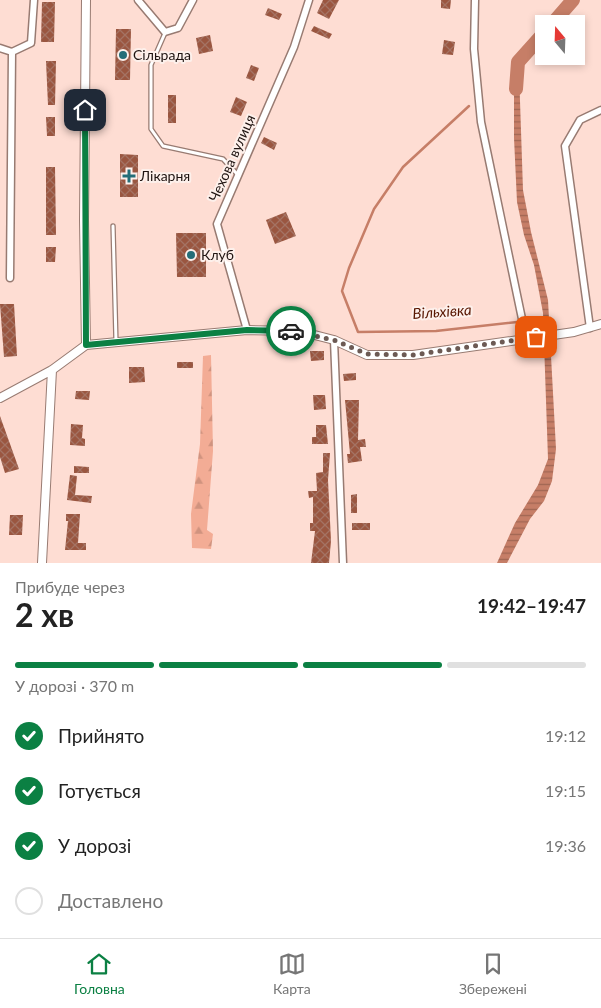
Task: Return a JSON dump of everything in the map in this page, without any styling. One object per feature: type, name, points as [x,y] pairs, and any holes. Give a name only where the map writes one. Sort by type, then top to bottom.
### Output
[{"type":"street","points":[[0,48],[12,52],[31,43],[34,0]]},
{"type":"street","points":[[86,0],[84,220],[86,345]]},
{"type":"street","points":[[138,0],[165,32],[178,28],[193,0]]},
{"type":"street","name":"Чехова вулиця","points":[[247,330],[217,224],[294,47],[309,0]]},
{"type":"street","points":[[475,0],[474,49],[481,122],[526,338]]},
{"type":"street","points":[[10,278],[12,52]]},
{"type":"street","points":[[590,328],[565,146],[580,120],[601,110]]},
{"type":"street","points":[[0,394],[0,398],[52,370],[86,345],[116,344],[247,330],[299,331],[334,340],[367,354],[413,355],[574,332],[601,324]]},
{"type":"street","points":[[334,340],[343,563]]},
{"type":"street","points":[[42,563],[52,370]]},
{"type":"lane","points":[[165,32],[151,65],[151,129],[163,146],[223,159],[238,175]]},
{"type":"lane","points":[[113,226],[116,344]]},
{"type":"green space","points":[[211,355],[213,451],[207,530],[213,534],[211,549],[192,548],[191,514],[200,444],[203,356]]},
{"type":"shaded area","points":[[514,70],[519,71],[523,190],[531,232],[548,300],[556,449],[552,481],[544,501],[530,519],[507,563],[497,563],[515,523],[538,485],[548,459],[543,313],[534,265],[524,235],[517,202],[514,138]]},
{"type":"building","points":[[323,0],[339,0],[329,19],[317,13]]},
{"type":"building","points":[[441,0],[451,0],[450,9],[441,8]]},
{"type":"building","points":[[42,2],[55,2],[54,42],[41,42]]},
{"type":"building","points":[[268,8],[282,14],[279,20],[265,15]]},
{"type":"building","points":[[314,26],[332,34],[329,39],[311,31]]},
{"type":"building","name":"Сільрада","points":[[116,29],[131,29],[130,80],[115,80]]},
{"type":"building","points":[[210,35],[213,51],[199,54],[196,38]]},
{"type":"building","points":[[444,40],[455,42],[453,55],[442,54]]},
{"type":"building","points":[[46,61],[56,61],[55,105],[48,105]]},
{"type":"building","points":[[251,65],[259,68],[254,81],[246,78]]},
{"type":"building","points":[[168,95],[176,95],[176,123],[168,123]]},
{"type":"building","points":[[236,97],[247,102],[241,116],[230,112]]},
{"type":"building","points":[[46,117],[55,117],[55,136],[47,136]]},
{"type":"building","points":[[264,137],[277,143],[274,150],[261,143]]},
{"type":"building","name":"Лікарня","points":[[120,154],[138,155],[138,197],[120,197]]},
{"type":"building","points":[[46,167],[55,167],[56,235],[46,235]]},
{"type":"building","points":[[286,212],[296,236],[275,244],[266,220]]},
{"type":"building","name":"Клуб","points":[[176,233],[206,233],[206,277],[177,277]]},
{"type":"building","points":[[46,247],[56,247],[55,262],[46,262]]},
{"type":"building","points":[[0,304],[14,304],[17,356],[4,357]]},
{"type":"building","points":[[310,351],[324,351],[324,360],[311,361]]},
{"type":"building","points":[[177,362],[193,362],[193,368],[177,368]]},
{"type":"building","points":[[129,367],[144,367],[145,382],[129,383]]},
{"type":"building","points":[[356,373],[356,380],[344,381],[343,374]]},
{"type":"building","points":[[76,391],[90,391],[89,400],[75,399]]},
{"type":"building","points":[[313,395],[325,395],[326,409],[314,410]]},
{"type":"building","points":[[345,400],[359,400],[358,440],[365,439],[366,447],[360,447],[362,461],[348,463],[347,454],[350,454]]},
{"type":"building","points":[[0,416],[19,469],[5,473],[0,457]]},
{"type":"building","points":[[71,424],[83,425],[82,438],[85,439],[85,446],[70,445]]},
{"type":"building","points":[[316,425],[326,425],[328,444],[312,444],[312,437],[316,437]]},
{"type":"building","points":[[323,453],[330,453],[328,480],[331,541],[329,563],[311,563],[315,531],[310,531],[310,523],[313,523],[313,497],[309,498],[308,491],[317,491],[316,473],[323,472]]},
{"type":"building","points":[[74,466],[89,467],[89,473],[74,473]]},
{"type":"building","points":[[70,475],[77,476],[75,495],[92,496],[91,503],[67,500]]},
{"type":"building","points":[[357,494],[357,513],[351,513],[351,495]]},
{"type":"building","points":[[66,514],[80,514],[78,543],[86,543],[86,550],[65,550],[68,521],[66,521]]},
{"type":"building","points":[[10,515],[23,515],[22,535],[9,535]]},
{"type":"building","points":[[352,523],[370,523],[370,530],[352,530]]},
{"type":"waterway","name":"Вільхівка","points":[[560,15],[573,0]]},
{"type":"waterway","name":"Вільхівка","points":[[516,89],[518,62],[535,43]]},
{"type":"waterway","name":"Вільхівка","points":[[469,106],[403,167],[374,209],[349,268],[342,291],[358,332],[436,331],[545,319]]},
{"type":"way so far","points":[[291,331],[299,331],[334,340],[367,354],[413,355],[536,337]]},
{"type":"place","name":"Сільрада","points":[[123,55]]},
{"type":"place","name":"Лікарня","points":[[129,176]]},
{"type":"place","name":"Клуб","points":[[191,255]]},
{"type":"route","points":[[85,110],[86,345],[116,344],[247,330],[291,331]]}]
